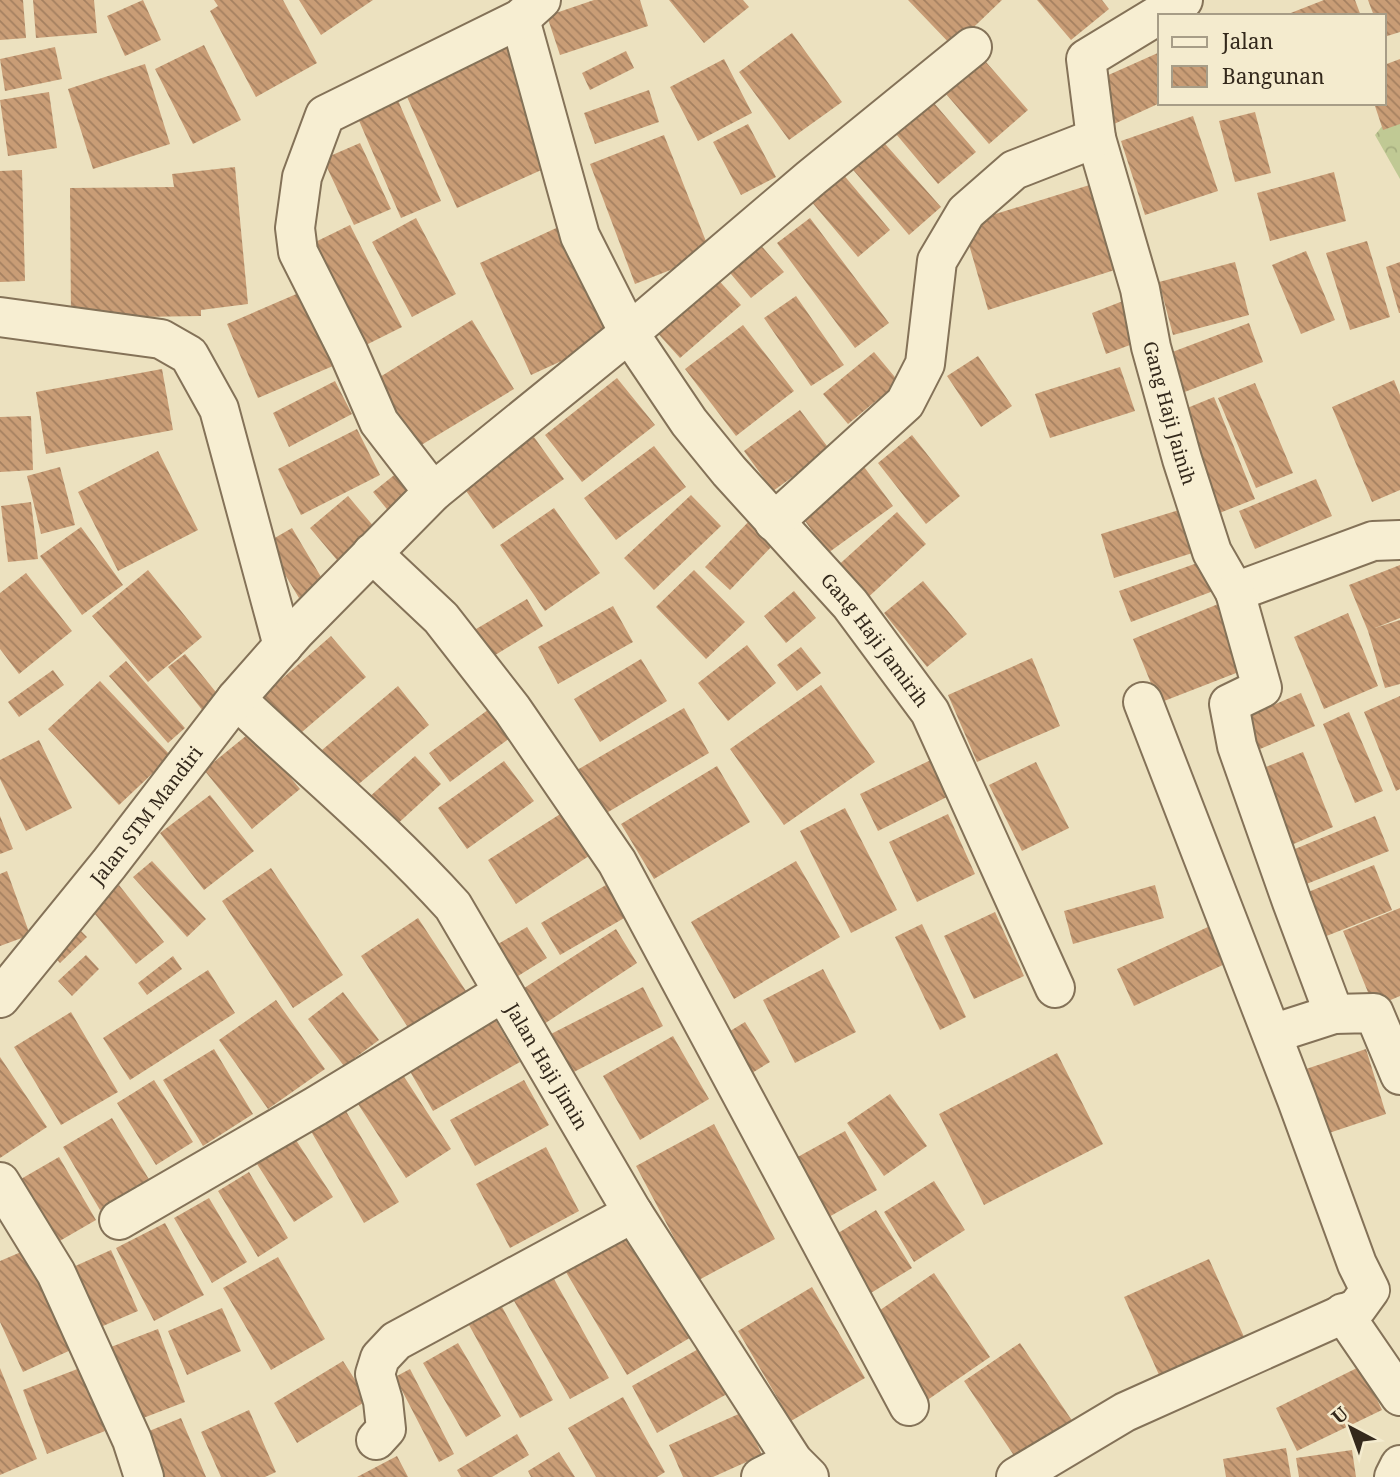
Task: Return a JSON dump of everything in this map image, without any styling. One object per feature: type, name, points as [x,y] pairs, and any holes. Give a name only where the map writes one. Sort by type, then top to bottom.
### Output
[{"type":"street","name":"Gang Haji Jainih","points":[[1160,14],[1183,0]]},
{"type":"street","name":"Gang Haji Jamirih","points":[[530,10],[580,236],[629,333],[689,422],[774,522],[850,604],[930,712],[1055,988]]},
{"type":"street","points":[[433,492],[379,422],[348,351],[298,252],[295,228],[302,177],[325,115],[530,10]]},
{"type":"street","name":"Gang Haji Jainih","points":[[1158,15],[1086,59],[1096,138],[1140,289],[1151,347],[1182,459],[1212,552],[1235,592],[1262,688],[1229,704],[1237,747],[1334,1014]]},
{"type":"street","name":"Jalan STM Mandiri","points":[[0,998],[109,864],[236,699],[289,639],[433,492],[629,333],[811,178],[972,47]]},
{"type":"street","points":[[774,522],[905,403],[925,365],[937,261],[967,212],[1014,170],[1096,138]]},
{"type":"street","points":[[0,317],[162,339],[189,355],[219,409],[289,639]]},
{"type":"street","points":[[1235,592],[1373,541],[1400,540]]},
{"type":"street","points":[[372,553],[441,618],[512,709],[617,862],[909,1406]]},
{"type":"street","name":"Jalan Haji Jimin","points":[[236,699],[414,863],[453,906],[502,993],[788,1472]]},
{"type":"street","points":[[1016,1477],[1125,1412],[1357,1308],[1370,1290],[1357,1264],[1272,1034],[1143,702]]},
{"type":"street","points":[[119,1220],[316,1106],[502,993]]},
{"type":"street","points":[[1272,1034],[1334,1014],[1374,1013],[1400,1075]]},
{"type":"street","points":[[0,1182],[56,1273],[132,1440],[144,1477]]},
{"type":"street","points":[[376,1440],[386,1429],[383,1401],[375,1374],[380,1358],[396,1341],[633,1213]]},
{"type":"street","points":[[1343,1313],[1400,1396]]},
{"type":"street","points":[[1394,1477],[1400,1465]]},
{"type":"green space","points":[[1400,104],[1400,179],[1375,135]]},
{"type":"building","points":[[0,0],[23,0],[26,38],[0,40]]},
{"type":"building","points":[[33,0],[94,0],[97,33],[36,38]]},
{"type":"building","points":[[143,0],[161,40],[125,56],[107,16]]},
{"type":"building","points":[[214,0],[283,0],[317,63],[256,97],[210,11],[218,6]]},
{"type":"building","points":[[299,0],[373,0],[321,35]]},
{"type":"building","points":[[594,0],[640,0],[648,26],[560,55],[547,16]]},
{"type":"building","points":[[669,0],[743,0],[749,7],[704,43]]},
{"type":"building","points":[[908,0],[1002,0],[953,47]]},
{"type":"building","points":[[1037,0],[1102,0],[1109,9],[1071,40]]},
{"type":"building","points":[[1324,0],[1355,0],[1360,14],[1288,14]]},
{"type":"building","points":[[1368,0],[1400,0],[1400,32],[1386,36],[1386,14],[1373,14]]},
{"type":"building","points":[[792,33],[842,102],[789,140],[739,72]]},
{"type":"building","points":[[504,43],[557,163],[457,208],[403,88]]},
{"type":"building","points":[[204,45],[241,120],[193,144],[155,69]]},
{"type":"building","points":[[55,47],[62,79],[5,91],[0,59]]},
{"type":"building","points":[[626,51],[634,68],[590,90],[582,73]]},
{"type":"building","points":[[1158,53],[1158,104],[1114,124],[1095,81]]},
{"type":"building","points":[[979,54],[1028,110],[989,144],[940,87]]},
{"type":"building","points":[[724,59],[752,113],[698,141],[670,87]]},
{"type":"building","points":[[1400,59],[1400,124],[1383,130],[1375,105],[1386,105],[1386,64]]},
{"type":"building","points":[[145,64],[170,144],[93,169],[68,89]]},
{"type":"building","points":[[649,90],[659,122],[595,144],[584,113]]},
{"type":"building","points":[[394,91],[441,201],[401,218],[354,109]]},
{"type":"building","points":[[49,92],[57,148],[8,156],[0,100]]},
{"type":"building","points":[[928,96],[976,152],[938,184],[891,128]]},
{"type":"building","points":[[1255,112],[1271,173],[1235,182],[1219,121]]},
{"type":"building","points":[[1193,116],[1218,191],[1145,215],[1121,141]]},
{"type":"building","points":[[748,124],[776,177],[741,195],[713,142]]},
{"type":"building","points":[[664,135],[711,254],[635,284],[590,164]]},
{"type":"building","points":[[879,137],[941,207],[909,235],[848,164]]},
{"type":"building","points":[[360,143],[391,209],[354,225],[323,159]]},
{"type":"building","points":[[235,167],[248,304],[201,310],[201,316],[71,318],[70,188],[174,187],[172,174]]},
{"type":"building","points":[[22,170],[25,281],[0,282],[0,171]]},
{"type":"building","points":[[1334,172],[1346,221],[1270,241],[1257,193]]},
{"type":"building","points":[[842,173],[890,230],[858,257],[810,200]]},
{"type":"building","points":[[1096,183],[1121,268],[988,310],[963,224]]},
{"type":"building","points":[[416,218],[456,294],[412,317],[372,242]]},
{"type":"building","points":[[810,218],[889,323],[855,348],[777,243]]},
{"type":"building","points":[[565,224],[616,336],[531,375],[480,263]]},
{"type":"building","points":[[350,225],[402,327],[352,352],[301,249]]},
{"type":"building","points":[[1367,241],[1390,317],[1350,330],[1326,253]]},
{"type":"building","points":[[758,242],[784,272],[751,298],[726,268]]},
{"type":"building","points":[[1306,251],[1335,320],[1301,334],[1272,265]]},
{"type":"building","points":[[1235,262],[1249,315],[1173,335],[1159,282]]},
{"type":"building","points":[[1400,262],[1400,313],[1399,313],[1386,267]]},
{"type":"building","points":[[714,275],[741,305],[680,358],[653,328]]},
{"type":"building","points":[[308,289],[340,363],[258,398],[227,324]]},
{"type":"building","points":[[796,296],[844,365],[811,386],[764,318]]},
{"type":"building","points":[[1123,301],[1138,342],[1106,354],[1092,313]]},
{"type":"building","points":[[472,320],[514,389],[408,453],[367,385]]},
{"type":"building","points":[[1249,323],[1263,362],[1182,393],[1167,354]]},
{"type":"building","points":[[743,325],[794,391],[736,436],[685,369]]},
{"type":"building","points":[[874,352],[899,382],[848,424],[823,394]]},
{"type":"building","points":[[978,356],[1012,406],[981,427],[947,376]]},
{"type":"building","points":[[1120,367],[1135,411],[1050,438],[1035,394]]},
{"type":"building","points":[[162,369],[173,430],[46,454],[36,392]]},
{"type":"building","points":[[617,378],[655,425],[582,482],[545,435]]},
{"type":"building","points":[[1394,380],[1400,395],[1400,490],[1372,502],[1332,407]]},
{"type":"building","points":[[335,381],[352,414],[289,447],[273,413]]},
{"type":"building","points":[[1255,383],[1293,473],[1256,488],[1218,398]]},
{"type":"building","points":[[1214,397],[1255,499],[1217,514],[1175,413]]},
{"type":"building","points":[[800,410],[830,450],[773,491],[744,451]]},
{"type":"building","points":[[31,416],[33,470],[0,472],[0,417]]},
{"type":"building","points":[[357,429],[380,475],[301,515],[278,469]]},
{"type":"building","points":[[912,435],[960,496],[926,524],[878,463]]},
{"type":"building","points":[[534,437],[564,479],[493,529],[464,488]]},
{"type":"building","points":[[654,446],[686,487],[616,540],[584,498]]},
{"type":"building","points":[[158,451],[198,530],[118,571],[78,492]]},
{"type":"building","points":[[859,460],[893,506],[828,553],[795,507]]},
{"type":"building","points":[[60,467],[75,525],[41,534],[27,476]]},
{"type":"building","points":[[403,468],[420,488],[390,513],[373,492]]},
{"type":"building","points":[[1316,479],[1332,516],[1255,549],[1239,511]]},
{"type":"building","points":[[691,495],[721,526],[654,590],[624,558]]},
{"type":"building","points":[[348,496],[375,528],[337,560],[310,528]]},
{"type":"building","points":[[31,502],[38,559],[8,562],[1,506]]},
{"type":"building","points":[[1192,506],[1205,549],[1114,578],[1101,534]]},
{"type":"building","points":[[554,508],[600,573],[545,611],[500,545]]},
{"type":"building","points":[[897,512],[926,544],[863,602],[833,570]]},
{"type":"building","points":[[752,518],[776,542],[730,590],[705,567]]},
{"type":"building","points":[[81,527],[123,585],[82,615],[40,556]]},
{"type":"building","points":[[292,528],[324,582],[299,598],[266,543]]},
{"type":"building","points":[[1214,557],[1224,587],[1131,622],[1119,591]]},
{"type":"building","points":[[1400,565],[1400,618],[1375,628],[1400,620],[1400,684],[1385,688],[1368,631],[1349,585]]},
{"type":"building","points":[[148,570],[202,637],[148,682],[92,616]]},
{"type":"building","points":[[694,570],[745,622],[706,659],[656,607]]},
{"type":"building","points":[[26,573],[72,631],[19,674],[0,649],[0,593]]},
{"type":"building","points":[[923,581],[967,634],[927,667],[884,613]]},
{"type":"building","points":[[794,591],[816,618],[786,643],[764,616]]},
{"type":"building","points":[[527,599],[543,626],[487,660],[471,632]]},
{"type":"building","points":[[1223,602],[1249,668],[1159,703],[1133,639]]},
{"type":"building","points":[[613,606],[633,642],[558,684],[538,647]]},
{"type":"building","points":[[1348,613],[1378,686],[1324,709],[1294,637]]},
{"type":"building","points":[[331,636],[366,677],[295,738],[260,698]]},
{"type":"building","points":[[747,645],[776,683],[728,721],[698,683]]},
{"type":"building","points":[[801,647],[821,673],[797,691],[777,665]]},
{"type":"building","points":[[185,654],[228,707],[211,721],[168,667]]},
{"type":"building","points":[[1032,658],[1060,726],[977,762],[948,695]]},
{"type":"building","points":[[641,659],[667,701],[600,742],[574,699]]},
{"type":"building","points":[[126,661],[185,728],[168,743],[109,676]]},
{"type":"building","points":[[53,670],[64,685],[19,717],[8,702]]},
{"type":"building","points":[[100,681],[171,756],[119,805],[48,729]]},
{"type":"building","points":[[821,685],[875,762],[784,825],[730,749]]},
{"type":"building","points":[[398,686],[429,725],[354,788],[322,750]]},
{"type":"building","points":[[1301,693],[1315,726],[1248,754],[1235,722]]},
{"type":"building","points":[[1400,696],[1400,789],[1396,791],[1364,712]]},
{"type":"building","points":[[496,704],[518,732],[450,782],[429,753]]},
{"type":"building","points":[[684,708],[709,753],[603,815],[577,770]]},
{"type":"building","points":[[1349,712],[1383,791],[1355,803],[1323,724]]},
{"type":"building","points":[[252,731],[300,789],[252,829],[204,770]]},
{"type":"building","points":[[39,740],[72,808],[26,831],[0,779],[0,760]]},
{"type":"building","points":[[1303,752],[1333,827],[1282,849],[1251,773]]},
{"type":"building","points":[[415,756],[441,784],[393,828],[367,799]]},
{"type":"building","points":[[935,758],[953,794],[878,831],[860,794]]},
{"type":"building","points":[[504,761],[534,801],[467,849],[438,808]]},
{"type":"building","points":[[1036,762],[1069,828],[1022,851],[989,785]]},
{"type":"building","points":[[717,766],[750,822],[654,879],[621,824]]},
{"type":"building","points":[[210,795],[254,851],[204,890],[160,833]]},
{"type":"building","points":[[845,808],[897,910],[851,933],[800,831]]},
{"type":"building","points":[[565,811],[592,854],[516,904],[488,860]]},
{"type":"building","points":[[948,814],[975,874],[917,902],[889,842]]},
{"type":"building","points":[[0,816],[13,849],[0,854]]},
{"type":"building","points":[[1375,816],[1389,851],[1304,885],[1290,851]]},
{"type":"building","points":[[152,861],[206,919],[187,937],[133,877]]},
{"type":"building","points":[[796,861],[840,937],[734,999],[691,922]]},
{"type":"building","points":[[1374,865],[1392,910],[1319,939],[1301,895]]},
{"type":"building","points":[[271,868],[343,975],[293,1008],[222,901]]},
{"type":"building","points":[[7,871],[30,935],[0,946],[0,874]]},
{"type":"building","points":[[119,885],[164,942],[136,964],[90,908]]},
{"type":"building","points":[[606,885],[626,917],[560,955],[541,923]]},
{"type":"building","points":[[1155,885],[1164,918],[1073,944],[1064,911]]},
{"type":"building","points":[[1400,908],[1400,996],[1374,1007],[1343,931]]},
{"type":"building","points":[[995,912],[1024,976],[974,999],[944,936]]},
{"type":"building","points":[[418,918],[466,991],[409,1029],[361,956]]},
{"type":"building","points":[[922,924],[966,1017],[940,1030],[895,937]]},
{"type":"building","points":[[1210,926],[1227,963],[1134,1006],[1117,969]]},
{"type":"building","points":[[527,927],[547,958],[518,976],[498,944]]},
{"type":"building","points":[[78,928],[87,937],[60,963],[51,953]]},
{"type":"building","points":[[616,929],[637,963],[541,1026],[518,992]]},
{"type":"building","points":[[86,955],[99,969],[72,996],[58,981]]},
{"type":"building","points":[[173,956],[182,969],[147,995],[138,983]]},
{"type":"building","points":[[823,969],[856,1032],[795,1063],[763,1000]]},
{"type":"building","points":[[208,970],[235,1013],[130,1080],[103,1038]]},
{"type":"building","points":[[643,987],[663,1026],[568,1075],[549,1035]]},
{"type":"building","points":[[343,992],[379,1040],[344,1066],[308,1019]]},
{"type":"building","points":[[276,1000],[325,1069],[268,1109],[219,1040]]},
{"type":"building","points":[[488,1007],[520,1062],[433,1111],[401,1056]]},
{"type":"building","points":[[71,1012],[118,1092],[61,1125],[14,1047]]},
{"type":"building","points":[[745,1022],[770,1062],[742,1079],[717,1039]]},
{"type":"building","points":[[673,1036],[709,1099],[640,1140],[603,1076]]},
{"type":"building","points":[[214,1049],[253,1114],[203,1146],[163,1080]]},
{"type":"building","points":[[1366,1049],[1386,1114],[1326,1134],[1306,1069]]},
{"type":"building","points":[[1057,1053],[1103,1144],[984,1205],[939,1114]]},
{"type":"building","points":[[0,1057],[47,1127],[0,1158]]},
{"type":"building","points":[[401,1072],[451,1149],[406,1178],[356,1101]]},
{"type":"building","points":[[154,1080],[193,1142],[156,1165],[117,1103]]},
{"type":"building","points":[[524,1080],[549,1125],[475,1166],[450,1120]]},
{"type":"building","points":[[890,1094],[927,1146],[884,1176],[847,1123]]},
{"type":"building","points":[[343,1106],[399,1202],[364,1223],[308,1126]]},
{"type":"building","points":[[112,1118],[150,1181],[100,1210],[63,1147]]},
{"type":"building","points":[[714,1124],[775,1239],[697,1281],[636,1166]]},
{"type":"building","points":[[290,1131],[333,1197],[294,1222],[252,1156]]},
{"type":"building","points":[[845,1131],[877,1190],[827,1218],[794,1159]]},
{"type":"building","points":[[546,1147],[579,1211],[510,1248],[476,1184]]},
{"type":"building","points":[[59,1157],[96,1220],[51,1246],[14,1183]]},
{"type":"building","points":[[249,1172],[288,1238],[258,1257],[218,1191]]},
{"type":"building","points":[[934,1181],[965,1230],[914,1262],[884,1212]]},
{"type":"building","points":[[209,1198],[247,1262],[212,1283],[174,1218]]},
{"type":"building","points":[[876,1210],[912,1268],[861,1299],[825,1241]]},
{"type":"building","points":[[626,1222],[693,1336],[627,1375],[560,1262]]},
{"type":"building","points":[[165,1223],[204,1295],[154,1321],[116,1248]]},
{"type":"building","points":[[28,1249],[73,1349],[23,1372],[0,1322],[0,1261]]},
{"type":"building","points":[[111,1250],[138,1311],[89,1332],[62,1272]]},
{"type":"building","points":[[278,1257],[325,1339],[271,1370],[223,1288]]},
{"type":"building","points":[[1209,1259],[1245,1339],[1160,1377],[1124,1297]]},
{"type":"building","points":[[934,1273],[990,1357],[926,1401],[870,1317]]},
{"type":"building","points":[[554,1279],[609,1378],[570,1399],[514,1301]]},
{"type":"building","points":[[812,1287],[865,1378],[791,1421],[738,1331]]},
{"type":"building","points":[[502,1307],[553,1400],[520,1418],[469,1325]]},
{"type":"building","points":[[222,1308],[241,1351],[187,1375],[168,1331]]},
{"type":"building","points":[[158,1329],[185,1402],[130,1423],[103,1350]]},
{"type":"building","points":[[458,1343],[501,1416],[466,1437],[423,1363]]},
{"type":"building","points":[[1020,1343],[1075,1425],[1019,1463],[964,1381]]},
{"type":"building","points":[[702,1347],[727,1394],[657,1433],[632,1386]]},
{"type":"building","points":[[343,1361],[368,1400],[297,1443],[274,1403]]},
{"type":"building","points":[[1361,1366],[1382,1410],[1297,1451],[1276,1408]]},
{"type":"building","points":[[0,1368],[37,1459],[0,1475]]},
{"type":"building","points":[[80,1368],[105,1431],[47,1454],[23,1390]]},
{"type":"building","points":[[410,1369],[454,1454],[439,1462],[395,1377]]},
{"type":"building","points":[[623,1397],[665,1472],[657,1477],[596,1477],[568,1428]]},
{"type":"building","points":[[249,1410],[276,1472],[265,1477],[221,1477],[201,1432]]},
{"type":"building","points":[[743,1412],[762,1455],[713,1477],[683,1477],[669,1445]]},
{"type":"building","points":[[181,1418],[206,1477],[153,1477],[137,1436]]},
{"type":"building","points":[[517,1434],[529,1455],[492,1477],[461,1477],[457,1470]]},
{"type":"building","points":[[1286,1448],[1291,1477],[1226,1477],[1223,1459]]},
{"type":"building","points":[[1352,1450],[1356,1477],[1299,1477],[1296,1458]]},
{"type":"building","points":[[559,1452],[575,1477],[531,1477],[528,1471]]},
{"type":"building","points":[[397,1456],[408,1477],[357,1477]]}]
